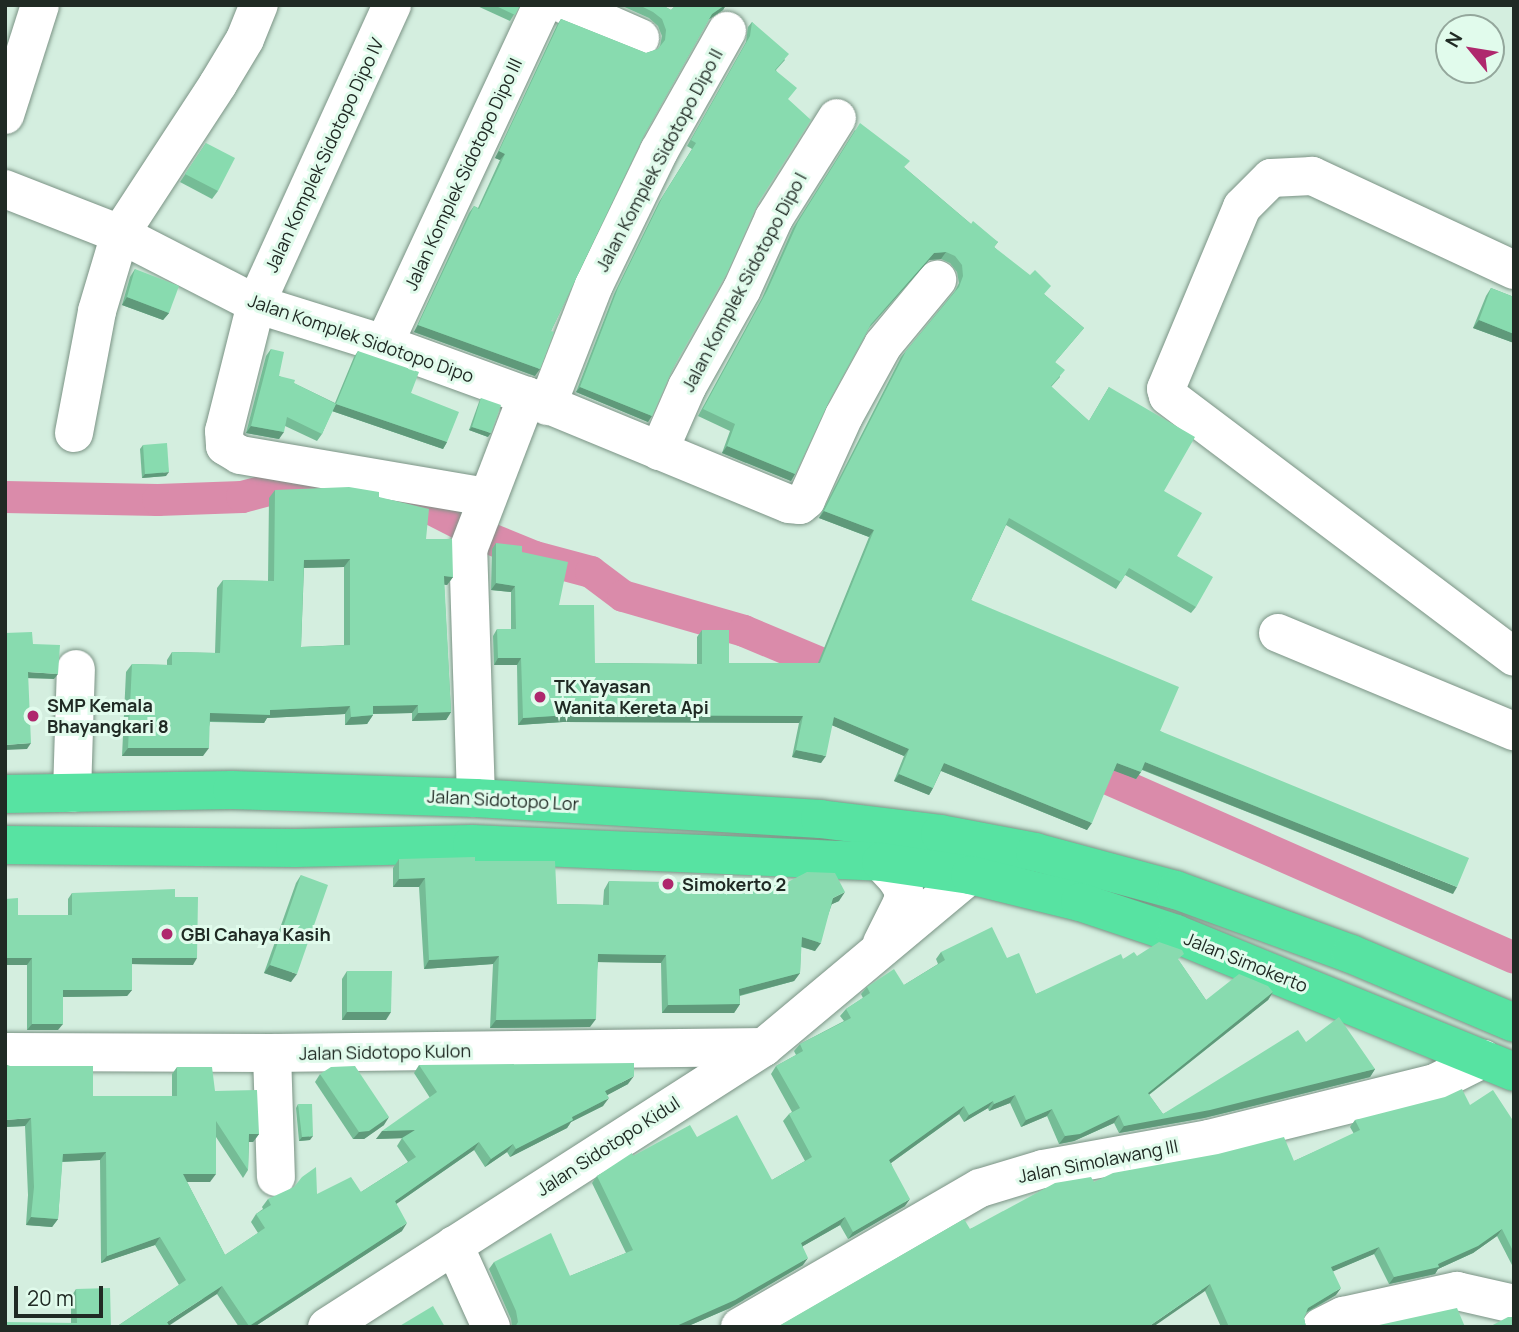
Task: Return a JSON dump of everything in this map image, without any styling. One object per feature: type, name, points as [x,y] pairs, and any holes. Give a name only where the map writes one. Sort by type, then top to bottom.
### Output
[{"type":"highway","name":"Jalan Sidotopo Lor","points":[[5,794],[232,790],[476,798],[820,819],[999,844]]},
{"type":"highway","points":[[5,845],[295,848],[472,844],[881,862],[970,875]]},
{"type":"highway","points":[[999,844],[1176,890],[1351,954],[1514,1024]]},
{"type":"highway","name":"Jalan Simokerto","points":[[970,875],[1080,902],[1176,934],[1498,1066]]},
{"type":"street","points":[[5,115],[40,5]]},
{"type":"street","points":[[74,433],[97,311],[120,234],[218,85],[245,39],[259,5]]},
{"type":"street","name":"Jalan Komplek Sidotopo Dipo IV","points":[[392,5],[256,304],[224,431],[225,446],[231,451],[484,505]]},
{"type":"street","name":"Jalan Komplek Sidotopo Dipo III","points":[[384,344],[542,5]]},
{"type":"street","points":[[565,5],[640,38]]},
{"type":"street","name":"Jalan Komplek Sidotopo Dipo II","points":[[537,401],[659,151],[727,31]]},
{"type":"street","name":"Jalan Komplek Sidotopo Dipo I","points":[[659,451],[687,387],[742,289],[774,218],[837,118]]},
{"type":"street","points":[[1514,270],[1312,176],[1271,178],[1242,207],[1166,389],[1168,397],[1514,657]]},
{"type":"street","name":"Jalan Komplek Sidotopo Dipo","points":[[5,189],[120,234],[256,304],[384,344],[537,401],[789,504],[800,505],[806,500],[844,416],[883,345],[937,280]]},
{"type":"street","points":[[476,798],[468,550],[484,505],[537,401]]},
{"type":"street","points":[[1278,633],[1514,731]]},
{"type":"street","points":[[72,793],[76,669]]},
{"type":"street","name":"Jalan Sidotopo Kidul","points":[[327,1327],[764,1047],[970,875],[999,844]]},
{"type":"street","name":"Jalan Sidotopo Kidul","points":[[878,951],[902,902],[904,891],[896,877],[881,862]]},
{"type":"street","name":"Jalan Sidotopo Kulon","points":[[5,1052],[272,1053],[764,1047]]},
{"type":"street","points":[[272,1053],[276,1177]]},
{"type":"street","name":"Jalan Simolawang III","points":[[740,1327],[980,1188],[1043,1169],[1209,1139],[1498,1066]]},
{"type":"street","points":[[454,1245],[491,1327]]},
{"type":"street","points":[[1321,1327],[1343,1316],[1457,1291],[1514,1304]]},
{"type":"building","points":[[494,5],[520,5],[515,15]]},
{"type":"building","points":[[639,5],[662,5],[671,10],[676,5],[725,5],[712,14],[644,135],[551,331],[554,332],[540,369],[418,325],[474,206],[479,209],[505,154],[499,151],[561,19],[646,53],[658,49],[665,40],[666,30],[662,19]]},
{"type":"building","points":[[752,22],[789,54],[775,70],[797,88],[788,99],[811,120],[758,203],[727,273],[672,370],[652,416],[580,387],[618,288],[663,196],[696,143],[691,140],[750,36]]},
{"type":"building","points":[[860,123],[910,161],[904,167],[971,224],[973,221],[998,242],[994,247],[1030,275],[1035,270],[1051,286],[1044,294],[1084,328],[1055,362],[1065,370],[1051,386],[1089,421],[1109,387],[1195,437],[1164,491],[1202,513],[1177,556],[1213,577],[1196,607],[1129,568],[1121,582],[1009,518],[971,600],[1179,687],[1160,731],[1469,858],[1457,887],[1145,762],[1141,772],[1117,763],[1092,823],[944,763],[933,788],[899,774],[909,749],[834,717],[826,756],[796,750],[803,716],[568,715],[523,718],[521,658],[498,658],[497,629],[516,629],[515,586],[496,583],[496,543],[522,546],[522,552],[568,562],[559,605],[594,605],[595,663],[702,664],[702,630],[729,630],[729,663],[820,663],[874,530],[824,511],[906,351],[959,287],[963,276],[962,265],[955,256],[946,252],[934,253],[871,324],[830,399],[795,474],[727,446],[735,424],[703,409],[767,291],[798,222]]},
{"type":"building","points":[[206,143],[235,158],[218,191],[185,174]]},
{"type":"building","points":[[135,269],[179,286],[169,313],[127,297]]},
{"type":"building","points":[[1491,288],[1514,297],[1514,334],[1479,320]]},
{"type":"building","points":[[271,349],[284,352],[279,376],[295,380],[294,383],[336,404],[322,434],[287,417],[284,432],[251,426]]},
{"type":"building","points":[[358,351],[419,372],[411,393],[459,412],[447,442],[336,404]]},
{"type":"building","points":[[481,398],[501,405],[491,433],[472,427]]},
{"type":"building","points":[[167,443],[169,472],[145,474],[143,445]]},
{"type":"building","points":[[349,487],[379,492],[379,497],[429,509],[426,539],[452,539],[453,577],[444,576],[451,712],[418,713],[418,705],[373,706],[373,715],[351,717],[350,706],[270,710],[270,715],[210,713],[209,748],[128,748],[132,664],[172,665],[172,652],[220,653],[223,580],[274,581],[275,490]],"holes":[[[350,559],[350,645],[301,647],[304,560]]]},
{"type":"building","points":[[32,632],[33,644],[60,645],[58,674],[28,672],[31,743],[5,745],[5,633]]},
{"type":"building","points":[[475,857],[475,861],[555,861],[557,904],[609,905],[609,881],[784,884],[807,872],[835,873],[845,892],[833,898],[821,943],[802,937],[800,973],[739,989],[740,1004],[668,1005],[666,955],[598,954],[596,1019],[496,1020],[499,956],[429,960],[425,878],[399,879],[399,859]]},
{"type":"building","points":[[301,875],[328,885],[297,974],[270,965]]},
{"type":"building","points":[[175,889],[175,897],[198,897],[197,958],[132,958],[132,990],[63,990],[63,1024],[32,1024],[32,958],[5,958],[5,899],[18,898],[18,915],[72,915],[72,893]]},
{"type":"building","points":[[992,927],[1007,958],[1019,953],[1036,994],[1121,954],[1123,959],[1134,952],[1137,956],[1159,942],[1182,950],[1184,954],[1178,959],[1206,1000],[1239,974],[1268,986],[1273,992],[1148,1093],[1163,1114],[1298,1030],[1306,1042],[1339,1017],[1375,1069],[1210,1110],[1124,1126],[1119,1115],[1080,1134],[1065,1136],[1052,1109],[1026,1120],[1015,1095],[994,1104],[993,1101],[969,1115],[964,1106],[889,1160],[910,1199],[853,1232],[845,1217],[801,1243],[808,1258],[735,1300],[674,1327],[515,1327],[518,1322],[516,1311],[494,1262],[551,1233],[570,1276],[633,1250],[597,1176],[632,1153],[633,1156],[690,1125],[697,1137],[737,1115],[772,1180],[812,1157],[789,1114],[800,1108],[776,1066],[803,1051],[800,1044],[851,1018],[846,1009],[870,993],[867,987],[894,969],[904,985],[945,960],[941,952]]},
{"type":"building","points":[[347,971],[392,971],[391,1012],[347,1012]]},
{"type":"building","points":[[634,1063],[634,1076],[605,1091],[609,1098],[572,1117],[573,1120],[516,1149],[513,1144],[491,1159],[479,1142],[395,1201],[407,1223],[249,1326],[222,1286],[167,1322],[170,1327],[116,1327],[186,1280],[160,1237],[107,1256],[106,1152],[63,1154],[58,1219],[31,1217],[34,1187],[31,1118],[5,1120],[5,1064],[93,1066],[93,1096],[177,1096],[177,1067],[212,1067],[215,1091],[257,1090],[259,1134],[249,1134],[248,1170],[216,1121],[216,1174],[183,1174],[225,1255],[265,1228],[256,1214],[271,1205],[268,1199],[294,1187],[316,1167],[317,1194],[351,1177],[361,1192],[416,1157],[402,1138],[415,1130],[382,1131],[437,1092],[419,1065]]},
{"type":"building","points":[[355,1066],[389,1117],[369,1131],[359,1132],[320,1074],[331,1067]]},
{"type":"building","points":[[1462,1089],[1470,1105],[1493,1090],[1514,1122],[1514,1253],[1502,1229],[1478,1246],[1438,1264],[1439,1267],[1394,1277],[1379,1247],[1331,1267],[1341,1288],[1308,1308],[1304,1318],[1306,1327],[1229,1327],[1210,1284],[1148,1327],[777,1327],[964,1219],[970,1229],[1055,1183],[1091,1177],[1094,1182],[1113,1173],[1218,1154],[1284,1137],[1294,1161],[1360,1130],[1355,1120],[1445,1097]]},
{"type":"building","points":[[298,1104],[312,1104],[313,1136],[302,1137]]},
{"type":"building","points":[[110,1288],[111,1327],[5,1327],[5,1322],[77,1323],[76,1289]]},
{"type":"building","points":[[433,1306],[445,1327],[398,1327]]},
{"type":"building","points":[[1457,1308],[1465,1327],[1370,1327]]},
{"type":"building","points":[[1508,1317],[1514,1317],[1514,1327],[1489,1327]]},
{"type":"waterway","points":[[5,497],[158,500],[242,497],[319,477],[337,480]]},
{"type":"waterway","points":[[388,487],[486,537],[535,557],[591,572],[623,596],[744,631],[859,679]]},
{"type":"waterway","points":[[1070,762],[1514,958]]},
{"type":"place","name":"TK Yayasan Wanita Kereta Api","points":[[540,697]]},
{"type":"place","name":"SMP Kemala Bhayangkari 8","points":[[33,716]]},
{"type":"place","name":"Simokerto 2","points":[[668,884]]},
{"type":"place","name":"GBI Cahaya Kasih","points":[[167,934]]}]
